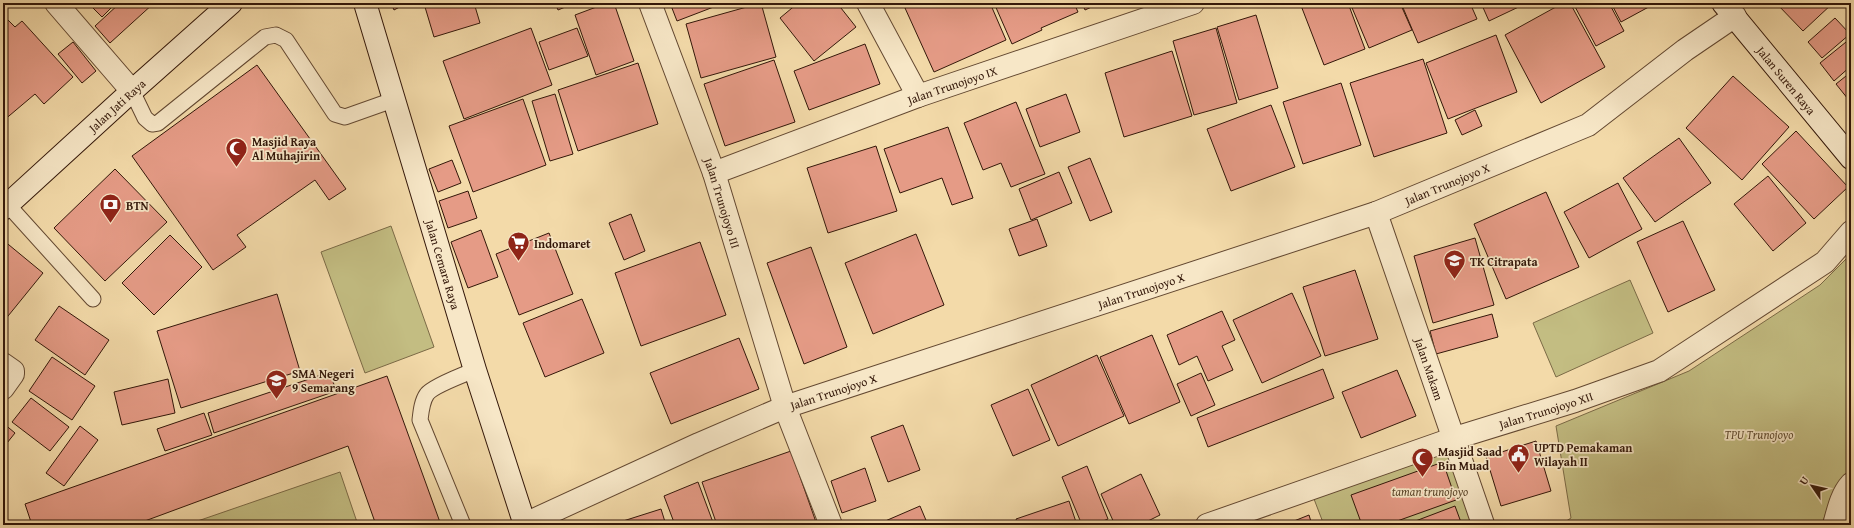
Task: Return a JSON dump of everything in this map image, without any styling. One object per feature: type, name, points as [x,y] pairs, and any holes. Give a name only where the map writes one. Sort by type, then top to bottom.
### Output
[{"type":"street","points":[[56,3],[132,91]]},
{"type":"street","name":"Jalan Jati Raya","points":[[5,207],[231,3]]},
{"type":"street","name":"Jalan Cemara Raya","points":[[365,3],[475,370],[525,524]]},
{"type":"street","name":"Jalan Trunojoyo III","points":[[650,3],[714,173],[785,407],[831,525]]},
{"type":"street","points":[[868,3],[918,96]]},
{"type":"street","name":"Jalan Trunojoyo IX","points":[[714,173],[918,96],[1193,3]]},
{"type":"street","name":"Jalan Suren Raya","points":[[1729,10],[1851,158]]},
{"type":"street","name":"Jalan Trunojoyo X","points":[[525,524],[699,444],[785,407],[1376,213],[1588,125],[1685,50],[1729,10]]},
{"type":"street","name":"Jalan Makam","points":[[1376,213],[1455,438],[1483,524]]},
{"type":"street","name":"Jalan Trunojoyo XII","points":[[1207,525],[1455,438],[1575,401],[1659,371],[1825,262],[1851,232]]},
{"type":"street","points":[[3,364],[13,371],[13,374],[3,388]]},
{"type":"street","points":[[1834,525],[1838,509],[1847,489],[1851,484]]},
{"type":"lane","points":[[132,91],[145,118],[152,124],[158,123],[265,37],[276,35],[286,40],[335,114],[345,117],[393,100]]},
{"type":"lane","points":[[5,207],[93,299]]},
{"type":"lane","points":[[463,525],[420,420],[422,406],[428,393],[475,370]]},
{"type":"green space","points":[[391,226],[434,347],[365,373],[321,252]]},
{"type":"green space","name":"TPU Trunojoyo","points":[[1851,254],[1851,474],[1831,496],[1822,525],[1560,525],[1571,518],[1556,426],[1689,371],[1820,285]]},
{"type":"green space","points":[[1630,280],[1653,333],[1556,377],[1533,323]]},
{"type":"green space","name":"taman trunojoyo","points":[[1451,446],[1477,525],[1324,525],[1314,499]]},
{"type":"green space","points":[[340,472],[358,525],[186,525]]},
{"type":"building","points":[[88,3],[116,3],[102,17]]},
{"type":"building","points":[[120,3],[154,3],[110,43],[95,26]]},
{"type":"building","points":[[391,3],[407,3],[394,10]]},
{"type":"building","points":[[439,3],[474,3],[480,23],[434,37],[425,7]]},
{"type":"building","points":[[555,3],[575,3],[558,10]]},
{"type":"building","points":[[607,3],[614,3],[634,61],[596,75],[575,15]]},
{"type":"building","points":[[670,3],[724,3],[677,21]]},
{"type":"building","points":[[761,3],[776,57],[701,78],[686,24]]},
{"type":"building","points":[[798,3],[837,3],[856,27],[814,61],[780,18]]},
{"type":"building","points":[[917,3],[990,3],[1006,40],[934,72],[905,8]]},
{"type":"building","points":[[994,3],[1074,3],[1078,12],[1041,28],[1042,30],[1012,44]]},
{"type":"building","points":[[1082,3],[1100,3],[1085,10]]},
{"type":"building","points":[[1300,3],[1348,3],[1365,49],[1324,65]]},
{"type":"building","points":[[1350,3],[1400,3],[1412,30],[1369,48]]},
{"type":"building","points":[[1401,3],[1470,3],[1477,19],[1418,43]]},
{"type":"building","points":[[1481,3],[1527,3],[1489,21]]},
{"type":"building","points":[[1563,3],[1570,3],[1605,67],[1541,103],[1505,35]]},
{"type":"building","points":[[1573,3],[1609,3],[1624,31],[1596,46]]},
{"type":"building","points":[[1611,3],[1656,3],[1621,22]]},
{"type":"building","points":[[1776,3],[1833,3],[1803,31]]},
{"type":"building","points":[[3,15],[15,27],[22,21],[73,77],[44,104],[35,94],[3,121]]},
{"type":"building","points":[[1256,15],[1278,88],[1239,100],[1217,27]]},
{"type":"building","points":[[1835,18],[1850,34],[1822,58],[1808,42]]},
{"type":"building","points":[[531,28],[552,85],[464,119],[443,61]]},
{"type":"building","points":[[577,28],[588,56],[549,70],[539,42]]},
{"type":"building","points":[[1216,28],[1237,103],[1194,115],[1173,41]]},
{"type":"building","points":[[1496,35],[1517,92],[1448,119],[1426,63]]},
{"type":"building","points":[[1851,38],[1851,66],[1834,81],[1820,63]]},
{"type":"building","points":[[73,42],[96,71],[82,83],[58,54]]},
{"type":"building","points":[[865,44],[880,84],[809,110],[794,71]]},
{"type":"building","points":[[1172,51],[1192,116],[1124,137],[1105,73]]},
{"type":"building","points":[[1423,59],[1447,133],[1374,157],[1350,83]]},
{"type":"building","points":[[774,60],[795,122],[725,146],[704,84]]},
{"type":"building","points":[[638,63],[658,124],[578,151],[558,90]]},
{"type":"building","name":"Masjid Raya Al Muhajirin","points":[[257,65],[346,189],[329,200],[315,180],[237,235],[246,247],[213,270],[132,156]]},
{"type":"building","points":[[1851,72],[1851,97],[1848,99],[1836,84]]},
{"type":"building","points":[[1733,76],[1789,127],[1742,180],[1686,128]]},
{"type":"building","points":[[1341,83],[1361,145],[1303,164],[1283,102]]},
{"type":"building","points":[[555,94],[573,154],[550,161],[532,101]]},
{"type":"building","points":[[1066,94],[1080,132],[1040,147],[1026,109]]},
{"type":"building","points":[[523,99],[546,165],[473,192],[449,126]]},
{"type":"building","points":[[1016,102],[1045,174],[1011,187],[1001,163],[983,170],[964,123]]},
{"type":"building","points":[[1271,105],[1295,167],[1231,191],[1207,129]]},
{"type":"building","points":[[1475,110],[1482,126],[1462,135],[1455,120]]},
{"type":"building","points":[[948,127],[973,198],[952,205],[942,178],[900,193],[884,149]]},
{"type":"building","points":[[1796,131],[1848,187],[1814,219],[1762,164]]},
{"type":"building","points":[[1679,138],[1711,183],[1655,222],[1623,178]]},
{"type":"building","points":[[876,146],[897,211],[828,233],[807,168]]},
{"type":"building","points":[[1090,158],[1112,212],[1090,221],[1068,167]]},
{"type":"building","points":[[452,160],[461,183],[438,192],[429,169]]},
{"type":"building","name":"BTN","points":[[115,169],[167,222],[105,281],[54,228]]},
{"type":"building","points":[[1059,172],[1072,203],[1031,220],[1019,189]]},
{"type":"building","points":[[1768,176],[1806,223],[1773,251],[1734,204]]},
{"type":"building","points":[[1618,183],[1642,229],[1589,258],[1564,212]]},
{"type":"building","points":[[468,191],[477,218],[448,228],[439,201]]},
{"type":"building","points":[[1546,192],[1579,267],[1506,299],[1474,224]]},
{"type":"building","points":[[631,214],[645,251],[624,260],[609,223]]},
{"type":"building","points":[[1037,219],[1047,246],[1019,256],[1009,229]]},
{"type":"building","points":[[1683,221],[1715,290],[1668,312],[1637,242]]},
{"type":"building","points":[[481,230],[498,277],[468,288],[451,242]]},
{"type":"building","points":[[549,233],[573,294],[519,315],[496,254]]},
{"type":"building","points":[[916,234],[944,305],[873,334],[845,263]]},
{"type":"building","points":[[170,235],[202,267],[154,315],[122,283]]},
{"type":"building","name":"TK Citrapata","points":[[1475,238],[1494,305],[1433,323],[1414,256]]},
{"type":"building","points":[[3,240],[43,273],[4,321],[3,320]]},
{"type":"building","points":[[700,242],[726,315],[641,346],[615,273]]},
{"type":"building","points":[[811,247],[847,347],[804,364],[767,263]]},
{"type":"building","points":[[1355,270],[1378,339],[1325,356],[1303,287]]},
{"type":"building","points":[[1292,293],[1321,356],[1262,383],[1233,320]]},
{"type":"building","points":[[277,294],[300,371],[181,408],[157,331]]},
{"type":"building","points":[[582,299],[604,353],[545,377],[523,323]]},
{"type":"building","points":[[59,306],[109,340],[85,375],[35,340]]},
{"type":"building","points":[[1222,311],[1235,340],[1222,346],[1233,370],[1208,381],[1197,356],[1179,365],[1167,335]]},
{"type":"building","points":[[1492,314],[1498,337],[1436,354],[1430,331]]},
{"type":"building","points":[[1152,335],[1180,402],[1129,424],[1100,357]]},
{"type":"building","points":[[739,338],[759,389],[671,424],[650,373]]},
{"type":"building","points":[[1097,355],[1124,416],[1058,446],[1031,385]]},
{"type":"building","points":[[52,357],[95,386],[72,420],[29,391]]},
{"type":"building","points":[[1323,369],[1334,398],[1208,447],[1197,418]]},
{"type":"building","points":[[1397,370],[1416,416],[1361,438],[1342,392]]},
{"type":"building","points":[[330,372],[336,391],[214,433],[208,413]]},
{"type":"building","points":[[1201,373],[1215,405],[1191,416],[1177,384]]},
{"type":"building","points":[[387,376],[441,525],[376,525],[348,446],[134,525],[32,525],[25,504]]},
{"type":"building","points":[[168,379],[175,413],[122,425],[114,392]]},
{"type":"building","points":[[1028,389],[1050,440],[1013,456],[991,405]]},
{"type":"building","points":[[31,398],[69,427],[50,451],[12,422]]},
{"type":"building","points":[[204,413],[212,435],[165,451],[157,429]]},
{"type":"building","points":[[3,423],[15,433],[3,448]]},
{"type":"building","points":[[903,425],[920,470],[888,482],[871,437]]},
{"type":"building","points":[[80,426],[98,440],[64,486],[46,473]]},
{"type":"building","name":"UPTD Pemakaman Wilayah II","points":[[1536,441],[1551,491],[1501,506],[1486,457]]},
{"type":"building","points":[[791,451],[817,525],[717,525],[702,482]]},
{"type":"building","name":"Masjid Saad Bin Muad","points":[[1443,462],[1456,500],[1386,525],[1362,525],[1351,495]]},
{"type":"building","points":[[1087,466],[1108,519],[1093,525],[1082,525],[1062,477]]},
{"type":"building","points":[[865,468],[876,501],[842,513],[831,481]]},
{"type":"building","points":[[1141,474],[1160,515],[1140,525],[1115,525],[1101,494]]},
{"type":"building","points":[[698,482],[714,525],[675,525],[664,496]]},
{"type":"building","points":[[1069,501],[1077,525],[1018,525],[1016,519]]},
{"type":"building","points":[[920,506],[928,525],[876,525]]},
{"type":"building","points":[[1455,506],[1462,525],[1405,525]]},
{"type":"building","points":[[661,509],[666,525],[621,525],[620,522]]},
{"type":"building","points":[[1309,515],[1312,525],[1284,525]]},
{"type":"building","points":[[1842,515],[1851,515],[1851,525],[1842,525]]},
{"type":"place","name":"Masjid Raya Al Muhajirin","points":[[236,168]]},
{"type":"place","name":"BTN","points":[[110,224]]},
{"type":"place","name":"Indomaret","points":[[518,262]]},
{"type":"place","name":"TK Citrapata","points":[[1454,280]]},
{"type":"place","name":"SMA Negeri 9 Semarang","points":[[277,400]]},
{"type":"place","name":"UPTD Pemakaman Wilayah II","points":[[1519,474]]},
{"type":"place","name":"Masjid Saad Bin Muad","points":[[1423,478]]}]
